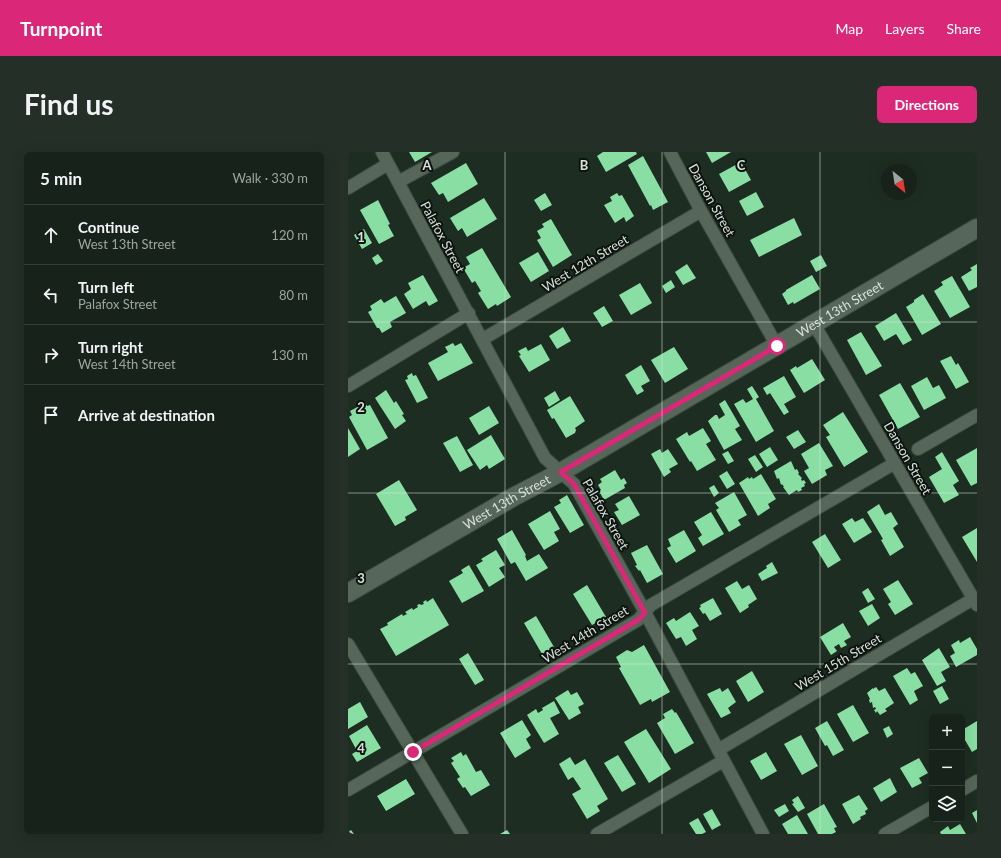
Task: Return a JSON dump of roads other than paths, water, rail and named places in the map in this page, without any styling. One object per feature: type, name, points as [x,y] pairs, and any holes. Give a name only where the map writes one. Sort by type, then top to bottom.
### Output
[{"type":"street","name":"Palafox Street","points":[[382,152],[483,339],[545,458],[574,484],[763,834]]},
{"type":"street","points":[[398,182],[453,152]]},
{"type":"street","name":"Danson Street","points":[[670,152],[777,346]]},
{"type":"street","points":[[348,188],[388,164]]},
{"type":"street","name":"West 12th Street","points":[[483,339],[701,210]]},
{"type":"street","name":"West 13th Street","points":[[348,593],[508,500],[561,472],[977,228]]},
{"type":"street","points":[[348,386],[469,313]]},
{"type":"street","name":"Danson Street","points":[[814,324],[975,602]]},
{"type":"street","points":[[918,449],[977,415]]},
{"type":"street","name":"West 14th Street","points":[[348,790],[638,620],[651,605],[895,463]]},
{"type":"street","name":"West 15th Street","points":[[597,834],[720,756],[975,602]]},
{"type":"street","points":[[348,644],[462,834]]},
{"type":"street","points":[[965,788],[977,781]]},
{"type":"street","points":[[885,834],[929,809]]}]
